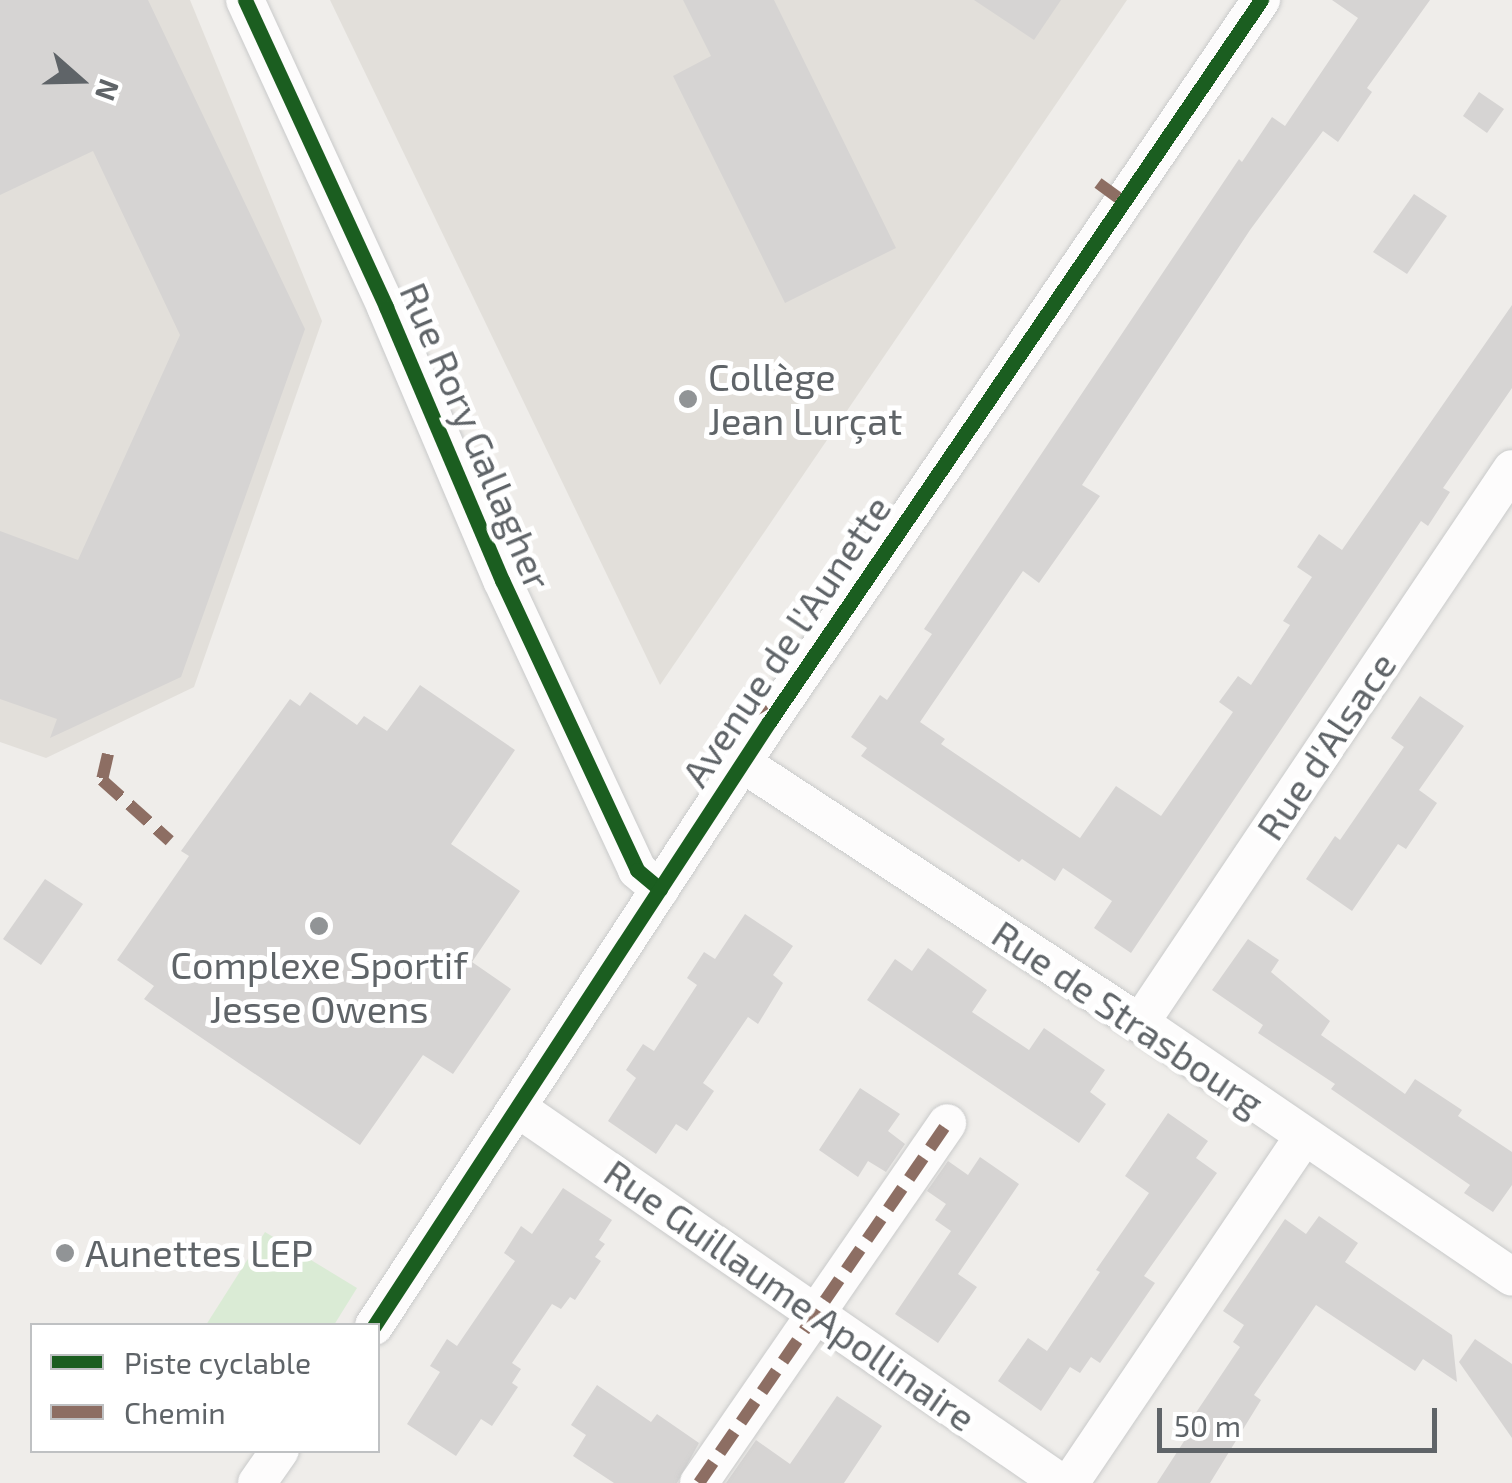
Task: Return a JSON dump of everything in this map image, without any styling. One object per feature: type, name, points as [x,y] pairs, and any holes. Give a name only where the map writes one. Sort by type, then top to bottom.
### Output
[{"type":"street","name":"Rue Rory Gallagher","points":[[245,0],[386,308],[502,580],[637,870],[660,889]]},
{"type":"street","name":"Avenue de l'Aunette","points":[[376,1323],[742,763],[1261,0]]},
{"type":"street","name":"Rue d'Alsace","points":[[1140,1023],[1512,470]]},
{"type":"street","name":"Rue de Strasbourg","points":[[742,763],[1140,1023],[1303,1137],[1510,1270]]},
{"type":"street","name":"Rue Guillaume Apollinaire","points":[[519,1109],[1061,1483]]},
{"type":"street","points":[[699,1483],[947,1123]]},
{"type":"street","points":[[1070,1483],[1303,1137]]},
{"type":"street","points":[[256,1483],[278,1453]]},
{"type":"shaded area","points":[[0,0],[190,0],[322,321],[194,687],[46,758],[0,742]]},
{"type":"shaded area","name":"Collège Jean Lurçat","points":[[330,0],[1127,0],[660,685]]},
{"type":"green space","points":[[265,1232],[357,1288],[335,1323],[207,1323]]},
{"type":"building","points":[[0,0],[148,0],[305,329],[181,677],[50,738],[57,719],[0,699],[0,531],[78,560],[180,335],[93,151],[0,195]]},
{"type":"building","name":"Collège Jean Lurçat","points":[[683,0],[774,0],[896,248],[785,303],[673,76],[711,56]]},
{"type":"building","points":[[974,0],[1061,0],[1034,40]]},
{"type":"building","points":[[1332,0],[1430,0],[1367,88],[1372,92],[1338,142],[1323,131],[1250,230],[1082,485],[1100,496],[1039,583],[1023,571],[920,722],[945,739],[941,744],[1080,838],[1116,786],[1161,816],[1233,712],[1219,702],[1238,676],[1251,685],[1290,625],[1283,621],[1312,577],[1297,567],[1319,534],[1342,550],[1512,305],[1512,388],[1443,488],[1450,492],[1428,526],[1421,521],[1131,953],[1094,928],[1112,901],[1063,868],[1055,881],[1022,859],[1019,862],[861,756],[867,748],[851,737],[880,695],[887,700],[932,634],[924,629],[1239,159],[1242,162],[1272,117],[1285,126],[1358,18]]},
{"type":"building","points":[[1479,92],[1504,109],[1487,133],[1463,116]]},
{"type":"building","points":[[1414,194],[1447,216],[1407,274],[1373,252]]},
{"type":"building","name":"Complexe Sportif Jesse Owens","points":[[420,685],[515,750],[451,844],[520,891],[472,962],[511,989],[453,1074],[423,1055],[360,1145],[144,999],[154,986],[117,960],[189,856],[181,851],[290,699],[300,706],[310,692],[357,725],[364,716],[387,731]]},
{"type":"building","points":[[1420,696],[1464,726],[1419,790],[1437,803],[1406,849],[1398,844],[1352,911],[1306,879],[1335,836],[1340,840],[1404,747],[1391,738]]},
{"type":"building","points":[[45,879],[83,904],[41,965],[3,939]]},
{"type":"building","points":[[745,914],[793,946],[773,975],[783,983],[758,1024],[748,1017],[703,1083],[714,1091],[687,1131],[676,1124],[656,1154],[608,1121],[636,1078],[626,1070],[643,1044],[654,1051],[697,985],[687,978],[704,952],[715,959]]},
{"type":"building","points":[[1248,939],[1279,960],[1271,972],[1330,1021],[1321,1035],[1405,1094],[1415,1079],[1462,1110],[1458,1116],[1512,1152],[1512,1185],[1493,1212],[1464,1193],[1470,1185],[1331,1089],[1335,1084],[1258,1033],[1263,1025],[1212,990]]},
{"type":"building","points":[[928,948],[987,990],[972,1012],[1029,1050],[1044,1028],[1105,1070],[1090,1092],[1106,1104],[1079,1143],[867,1000],[895,959],[912,971]]},
{"type":"building","points":[[860,1088],[900,1114],[888,1131],[905,1144],[886,1172],[868,1161],[858,1177],[819,1150]]},
{"type":"building","points":[[1168,1113],[1208,1141],[1196,1158],[1217,1173],[1144,1276],[1155,1283],[1100,1363],[1091,1357],[1080,1373],[1070,1367],[1041,1411],[998,1381],[1028,1338],[1047,1351],[1100,1272],[1096,1270],[1149,1193],[1125,1176]]},
{"type":"building","points":[[980,1157],[1019,1184],[958,1274],[977,1287],[938,1343],[895,1314],[951,1231],[935,1220],[946,1204],[927,1191],[948,1161],[968,1175]]},
{"type":"building","points":[[563,1188],[612,1220],[599,1240],[605,1244],[595,1257],[601,1261],[575,1300],[570,1297],[561,1309],[552,1304],[512,1363],[521,1369],[512,1383],[518,1387],[492,1426],[481,1419],[456,1456],[407,1424],[440,1372],[430,1366],[447,1339],[457,1346],[515,1261],[504,1253],[521,1226],[532,1234]]},
{"type":"building","points":[[1319,1216],[1358,1243],[1345,1262],[1452,1335],[1457,1382],[1423,1359],[1415,1371],[1316,1305],[1254,1395],[1261,1400],[1210,1483],[1157,1483],[1190,1432],[1185,1429],[1240,1347],[1233,1342],[1244,1325],[1223,1311],[1285,1219],[1306,1234]]},
{"type":"building","points":[[1475,1339],[1512,1364],[1512,1438],[1459,1362]]},
{"type":"building","points":[[597,1385],[651,1422],[657,1414],[699,1443],[677,1483],[614,1483],[573,1456],[586,1435],[571,1425]]},
{"type":"building","points":[[837,1396],[882,1426],[844,1483],[726,1483],[756,1440],[790,1464]]},
{"type":"marked path","points":[[1098,183],[1124,202]]},
{"type":"marked path","points":[[750,691],[769,722]]},
{"type":"marked path","points":[[108,754],[102,780],[170,841]]},
{"type":"marked path","points":[[699,1483],[947,1123]]},
{"type":"cycle path","points":[[245,0],[386,307],[502,580],[637,870],[660,889]]},
{"type":"cycle path","points":[[376,1323],[769,722],[1261,0]]},
{"type":"place","name":"Collège Jean Lurçat","points":[[688,399]]},
{"type":"place","name":"Complexe Sportif Jesse Owens","points":[[319,926]]},
{"type":"place","name":"Aunettes LEP","points":[[65,1253]]}]
